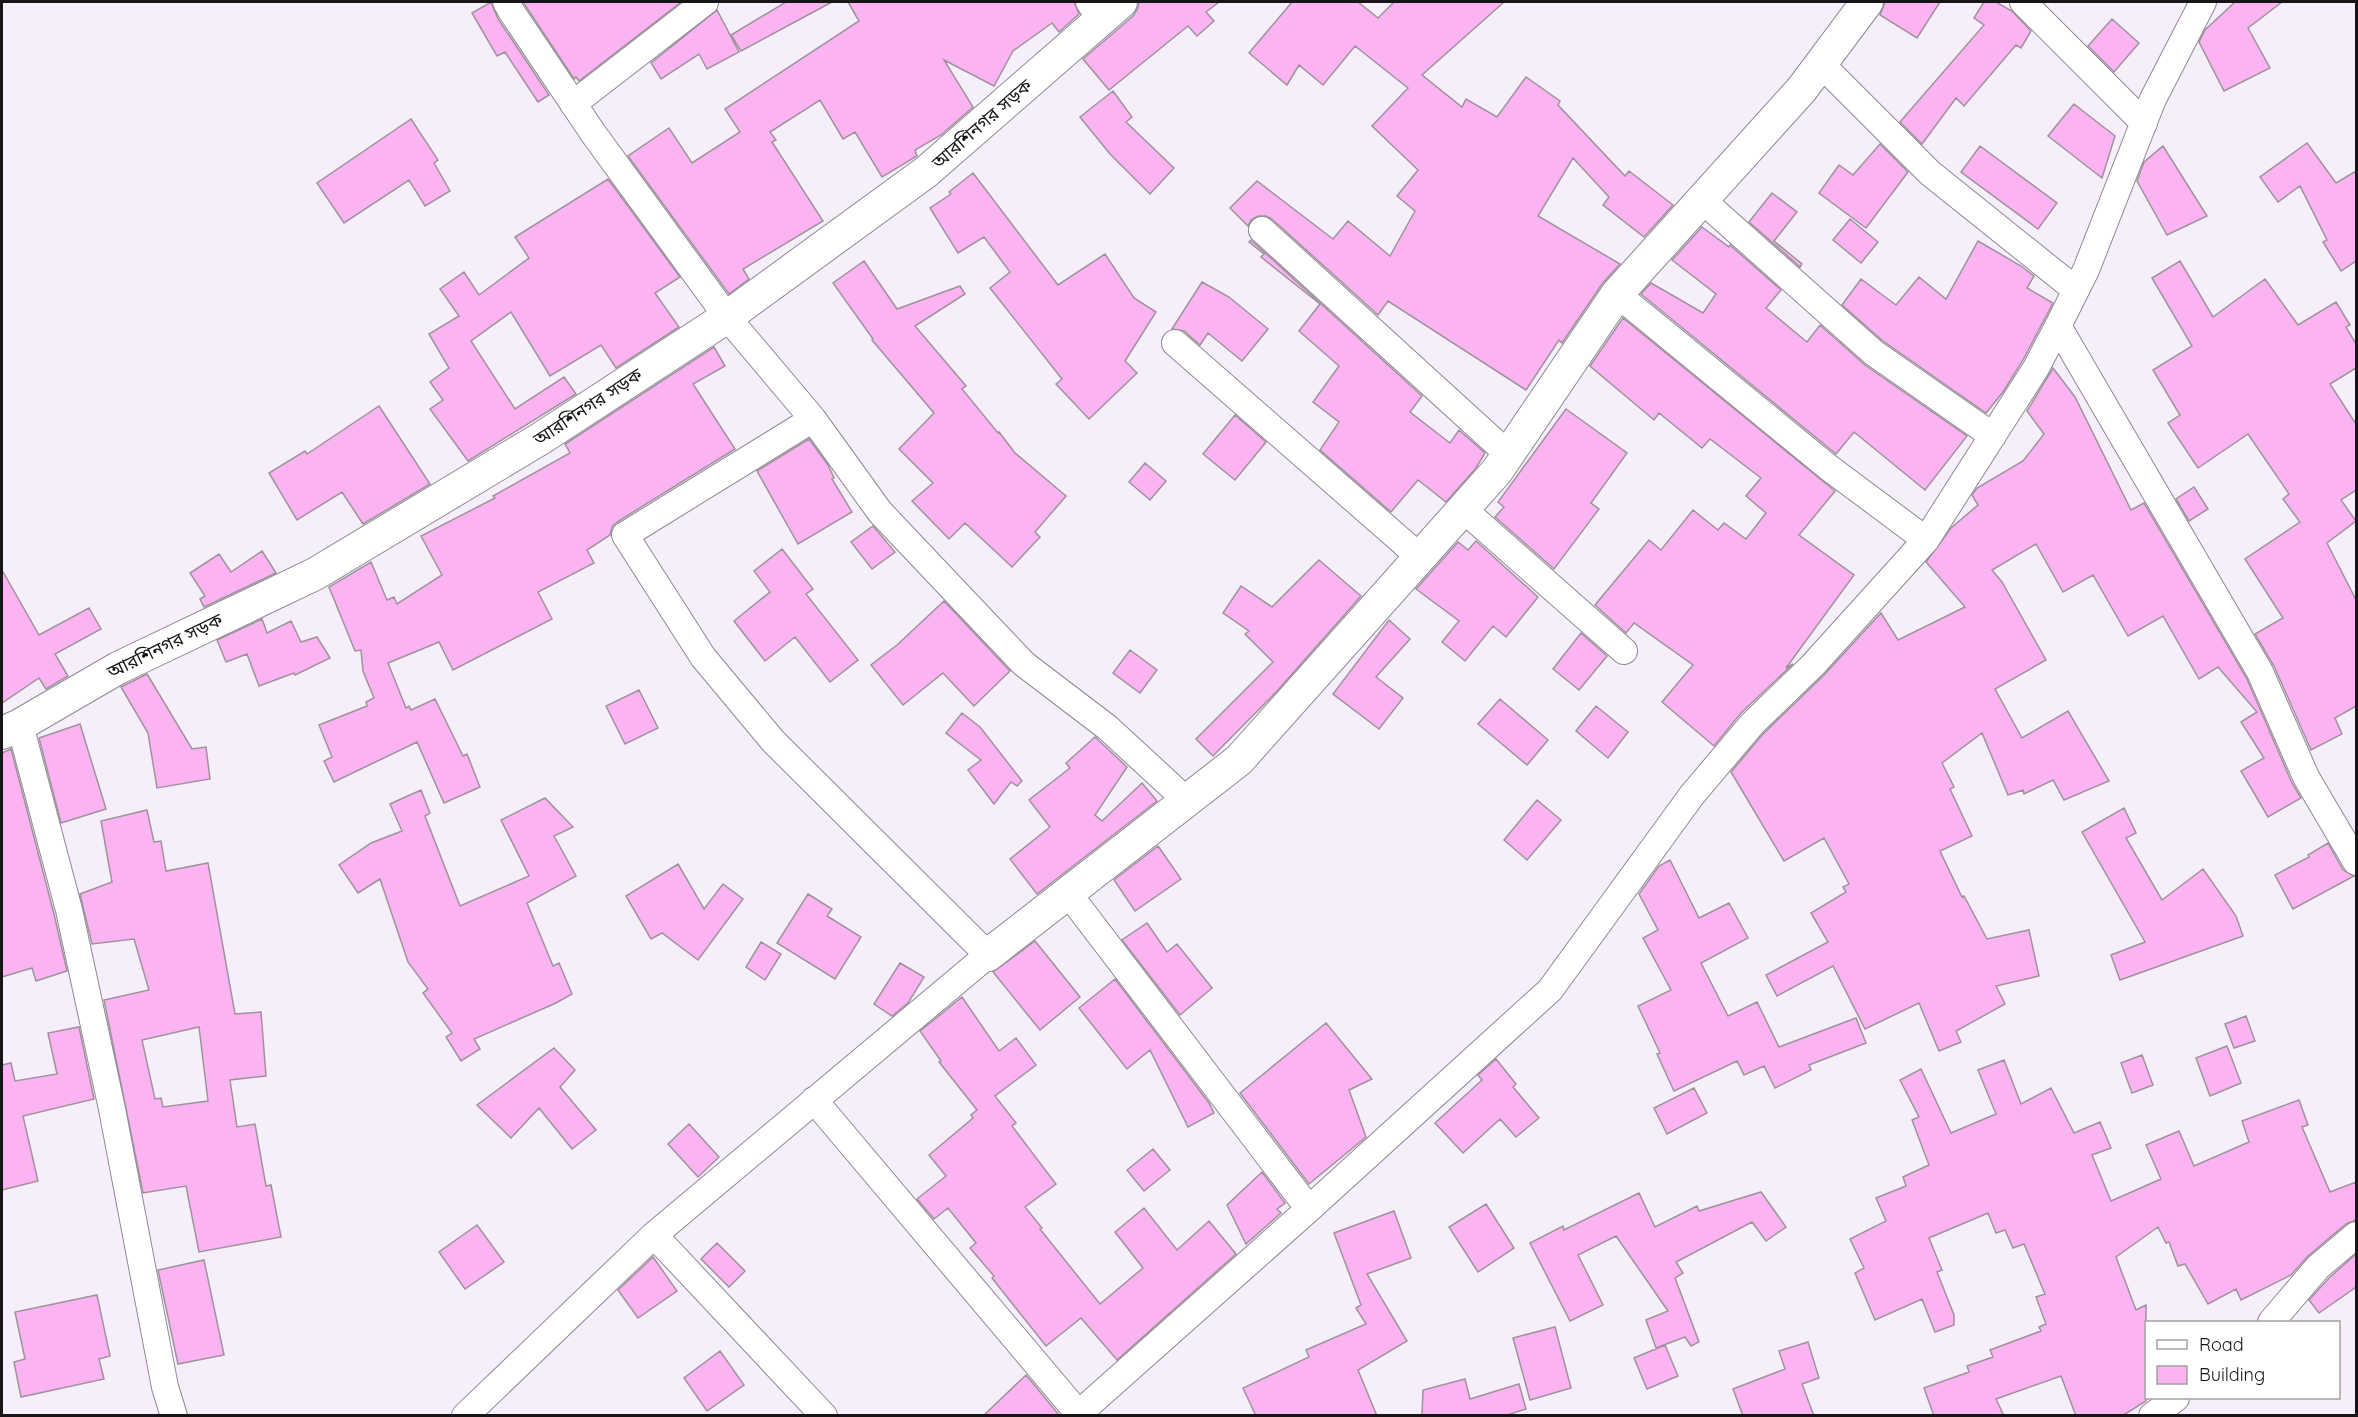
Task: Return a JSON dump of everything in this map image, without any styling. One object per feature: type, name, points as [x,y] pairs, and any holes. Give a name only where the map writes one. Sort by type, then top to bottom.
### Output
[{"type":"street","points":[[506,2],[573,104],[727,317],[813,419],[880,512],[1024,664],[1108,728],[1186,800]]},
{"type":"street","points":[[573,104],[705,2]]},
{"type":"street","points":[[473,1413],[654,1235],[988,955],[1239,760],[1497,471],[1617,294],[1802,89],[1868,2]]},
{"type":"street","points":[[2023,2],[2144,123]]},
{"type":"street","points":[[814,1100],[1077,1414],[1309,1209],[1550,990],[1692,795],[1752,724],[1813,665],[1926,540],[2036,368],[2058,326],[2086,270],[2153,99],[2203,2]]},
{"type":"street","name":"আরশিনগর সড়ক","points":[[11,729],[118,668],[315,574],[540,439],[727,317],[926,172],[1104,8]]},
{"type":"street","points":[[1821,64],[1930,173],[2076,290]]},
{"type":"street","points":[[1701,199],[1874,353],[1993,436]]},
{"type":"street","points":[[1262,230],[1508,454]]},
{"type":"street","points":[[1617,294],[1828,467],[1926,540]]},
{"type":"street","points":[[2058,326],[2260,672],[2306,777],[2356,862]]},
{"type":"street","points":[[1175,343],[1421,558]]},
{"type":"street","points":[[813,419],[625,535],[704,657],[773,741],[988,955]]},
{"type":"street","points":[[1463,510],[1624,651]]},
{"type":"street","points":[[11,729],[69,910],[112,1109],[165,1387],[174,1416]]},
{"type":"street","points":[[1068,893],[1309,1209]]},
{"type":"street","points":[[654,1235],[824,1416]]},
{"type":"street","points":[[2273,1321],[2318,1267],[2356,1235]]},
{"type":"street","points":[[2152,1416],[2175,1399]]},
{"type":"building","points":[[491,2],[498,19],[549,95],[538,102],[505,52],[497,56],[472,13]]},
{"type":"building","points":[[523,2],[681,2],[579,81],[576,77],[574,79]]},
{"type":"building","points":[[786,2],[832,2],[741,51],[731,35]]},
{"type":"building","points":[[848,2],[1074,2],[1079,14],[1059,32],[1052,23],[1013,51],[994,86],[944,60],[973,107],[941,135],[915,150],[917,156],[882,177],[855,132],[843,139],[820,100],[770,132],[776,140],[772,142],[823,221],[743,269],[749,279],[729,294],[628,156],[669,128],[692,163],[740,132],[725,109],[859,21]]},
{"type":"building","points":[[1139,2],[1219,2],[1206,12],[1214,21],[1197,36],[1188,26],[1109,90],[1083,59],[1133,16]]},
{"type":"building","points":[[1292,2],[1358,2],[1378,18],[1394,2],[1504,2],[1422,75],[1462,107],[1466,99],[1497,117],[1526,77],[1560,101],[1558,105],[1625,176],[1629,171],[1673,205],[1644,237],[1603,205],[1609,197],[1573,158],[1538,216],[1620,264],[1602,284],[1562,343],[1559,340],[1526,390],[1388,301],[1378,315],[1272,219],[1258,216],[1251,220],[1248,226],[1230,208],[1257,181],[1333,239],[1348,221],[1390,256],[1415,211],[1397,196],[1418,170],[1372,126],[1408,88],[1355,46],[1323,85],[1299,65],[1287,85],[1249,53]]},
{"type":"building","points":[[1885,2],[1940,2],[1917,38],[1880,15]]},
{"type":"building","points":[[1984,2],[1996,2],[2012,11],[2031,31],[2021,48],[2016,45],[1964,106],[1956,98],[1922,144],[1900,122],[1984,25],[1974,18]]},
{"type":"building","points":[[2235,2],[2282,2],[2248,28],[2270,68],[2224,91],[2199,42],[2205,30]]},
{"type":"building","points":[[717,10],[739,52],[707,69],[699,54],[661,79],[651,63]]},
{"type":"building","points":[[2112,19],[2139,43],[2114,72],[2088,46]]},
{"type":"building","points":[[1113,91],[1132,117],[1126,122],[1174,168],[1150,194],[1110,154],[1080,117]]},
{"type":"building","points":[[2074,104],[2115,136],[2102,178],[2048,136]]},
{"type":"building","points":[[411,119],[438,160],[434,163],[450,191],[425,206],[409,180],[344,223],[317,183]]},
{"type":"building","points":[[2307,143],[2336,183],[2356,171],[2356,261],[2341,271],[2323,242],[2327,240],[2300,186],[2278,202],[2260,177]]},
{"type":"building","points":[[1880,144],[1908,172],[1866,228],[1819,193],[1839,165],[1853,175]]},
{"type":"building","points":[[1980,146],[2057,203],[2038,229],[1961,172]]},
{"type":"building","points":[[2163,146],[2207,216],[2167,235],[2137,181],[2144,162]]},
{"type":"building","points":[[973,173],[1058,285],[1105,254],[1134,298],[1156,312],[1125,361],[1137,373],[1089,419],[1056,384],[1062,379],[990,288],[1010,272],[984,237],[958,253],[930,208],[951,194],[949,192]]},
{"type":"building","points":[[608,179],[680,277],[655,293],[679,327],[616,368],[601,345],[550,376],[511,312],[471,341],[515,409],[564,377],[576,394],[468,461],[430,409],[443,400],[430,382],[449,368],[429,334],[459,316],[440,289],[464,272],[479,295],[529,258],[515,237]]},
{"type":"building","points":[[1772,193],[1797,212],[1774,241],[1802,264],[1800,267],[1749,222]]},
{"type":"building","points":[[1850,219],[1878,242],[1861,263],[1833,240]]},
{"type":"building","points":[[1702,227],[1729,247],[1730,245],[1781,290],[1766,308],[1807,342],[1820,325],[1865,365],[1967,436],[1925,490],[1854,432],[1836,454],[1641,294],[1651,283],[1703,313],[1716,294],[1672,260]]},
{"type":"building","points":[[1251,240],[1422,396],[1410,412],[1450,443],[1459,430],[1485,453],[1476,468],[1446,502],[1418,480],[1391,512],[1320,450],[1339,422],[1313,402],[1339,366],[1299,331],[1320,304],[1261,257],[1264,254],[1249,242]]},
{"type":"building","points":[[1978,241],[2034,276],[2027,288],[2053,303],[2023,360],[2003,392],[1986,413],[1883,341],[1842,305],[1861,279],[1896,305],[1919,277],[1946,299]]},
{"type":"building","points":[[864,261],[897,309],[960,286],[965,294],[915,326],[966,386],[962,389],[1015,453],[1066,496],[1035,532],[1040,537],[1012,567],[965,523],[949,539],[912,501],[933,483],[899,449],[934,413],[872,340],[833,283]]},
{"type":"building","points":[[2180,261],[2213,317],[2265,279],[2298,325],[2336,302],[2350,325],[2346,327],[2356,344],[2356,368],[2330,384],[2356,424],[2356,490],[2341,500],[2356,521],[2327,543],[2356,600],[2356,706],[2335,718],[2342,734],[2311,750],[2274,666],[2255,634],[2283,618],[2245,559],[2300,522],[2283,499],[2289,494],[2248,434],[2198,468],[2168,423],[2180,415],[2153,370],[2192,346],[2152,278]]},
{"type":"building","points":[[1202,282],[1229,297],[1268,329],[1242,361],[1208,333],[1200,345],[1184,331],[1172,329]]},
{"type":"building","points":[[1623,318],[1835,491],[1799,535],[1854,575],[1786,668],[1793,664],[1741,713],[1714,746],[1662,702],[1693,665],[1634,623],[1626,633],[1595,605],[1649,540],[1661,550],[1693,510],[1718,530],[1724,523],[1746,539],[1766,513],[1746,496],[1761,478],[1710,439],[1702,448],[1659,413],[1654,420],[1590,366]]},
{"type":"building","points":[[714,347],[725,366],[693,384],[735,449],[617,522],[612,527],[610,535],[587,550],[594,563],[538,592],[552,619],[453,670],[439,642],[388,663],[406,708],[409,706],[411,710],[435,699],[463,756],[467,754],[480,787],[444,803],[417,742],[334,782],[324,761],[332,757],[319,725],[367,706],[366,702],[374,698],[363,671],[361,650],[355,651],[329,587],[371,562],[387,600],[394,597],[397,604],[442,575],[421,536],[495,498],[493,496],[570,453],[565,444]]},
{"type":"building","points":[[2053,368],[2075,397],[2131,510],[2144,503],[2247,679],[2292,783],[2301,798],[2268,817],[2241,771],[2264,758],[2241,722],[2257,712],[2218,667],[2199,679],[2163,616],[2128,636],[2093,575],[2063,592],[2036,544],[1992,570],[2002,582],[2046,660],[1995,689],[2022,738],[2068,711],[2109,781],[2064,800],[2053,780],[2024,794],[2023,790],[2008,795],[1982,733],[1942,763],[1954,787],[1950,789],[1972,836],[1940,851],[1962,897],[1964,896],[1987,939],[2029,930],[2039,976],[1996,986],[2005,1004],[1956,1031],[1961,1042],[1939,1051],[1919,1003],[1865,1029],[1833,966],[1777,996],[1766,975],[1828,942],[1811,913],[1846,892],[1843,887],[1849,884],[1824,838],[1784,861],[1731,772],[1763,734],[1824,675],[1881,613],[1898,640],[1965,607],[1926,562],[1951,528],[1978,505],[1972,495],[1977,488],[2023,461],[2044,434],[2027,411]]},
{"type":"building","points":[[379,406],[430,484],[363,524],[342,492],[297,520],[269,473],[305,451],[307,454]]},
{"type":"building","points":[[1566,409],[1627,453],[1591,503],[1599,509],[1554,569],[1495,517],[1504,507],[1498,502]]},
{"type":"building","points":[[1235,415],[1266,442],[1235,480],[1203,454]]},
{"type":"building","points":[[809,439],[828,465],[834,478],[832,479],[852,512],[798,544],[757,471]]},
{"type":"building","points":[[1145,463],[1166,481],[1150,500],[1129,482]]},
{"type":"building","points":[[2194,487],[2208,509],[2189,521],[2176,499]]},
{"type":"building","points":[[873,526],[895,552],[872,569],[851,542]]},
{"type":"building","points":[[1476,541],[1538,597],[1506,637],[1493,626],[1465,661],[1442,642],[1459,621],[1416,589],[1458,542],[1468,550]]},
{"type":"building","points":[[782,549],[813,589],[806,594],[858,660],[830,682],[795,637],[765,661],[734,621],[770,592],[754,571]]},
{"type":"building","points":[[262,551],[276,573],[204,607],[200,599],[205,596],[190,573],[219,554],[231,572]]},
{"type":"building","points":[[1319,560],[1361,596],[1277,691],[1213,756],[1196,739],[1273,662],[1245,634],[1249,631],[1223,613],[1241,586],[1272,607]]},
{"type":"building","points":[[2,570],[39,635],[89,608],[101,629],[55,654],[68,676],[46,689],[39,678],[2,703]]},
{"type":"building","points":[[944,601],[1010,671],[974,706],[943,673],[903,705],[871,665],[897,645]]},
{"type":"building","points":[[262,619],[267,633],[291,621],[301,642],[317,637],[330,658],[295,675],[294,673],[259,686],[247,654],[226,662],[217,640]]},
{"type":"building","points":[[1389,620],[1410,639],[1376,677],[1403,698],[1379,729],[1333,694]]},
{"type":"building","points":[[1581,633],[1607,656],[1579,690],[1553,669]]},
{"type":"building","points":[[1130,650],[1157,670],[1140,693],[1113,673]]},
{"type":"building","points":[[147,674],[192,749],[206,747],[210,779],[157,788],[148,733],[121,687]]},
{"type":"building","points":[[639,690],[658,728],[625,744],[606,706]]},
{"type":"building","points":[[1500,699],[1548,740],[1527,765],[1478,724]]},
{"type":"building","points":[[1596,706],[1628,732],[1608,758],[1576,731]]},
{"type":"building","points":[[962,713],[980,727],[1022,781],[1017,786],[1011,782],[994,804],[968,770],[981,760],[946,733]]},
{"type":"building","points":[[80,724],[106,809],[61,823],[39,738]]},
{"type":"building","points":[[1095,737],[1127,767],[1095,815],[1102,821],[1142,783],[1157,801],[1037,894],[1010,859],[1050,827],[1029,800],[1070,768],[1066,763]]},
{"type":"building","points":[[11,749],[67,971],[36,981],[32,968],[2,977],[2,753]]},
{"type":"building","points":[[421,790],[430,813],[425,816],[460,906],[529,876],[501,820],[545,798],[573,827],[554,836],[576,876],[527,903],[553,966],[559,963],[572,994],[474,1039],[480,1049],[461,1061],[446,1037],[452,1033],[423,993],[428,989],[408,962],[380,879],[358,893],[339,865],[371,843],[402,831],[390,804]]},
{"type":"building","points":[[1537,800],[1561,820],[1527,860],[1504,840]]},
{"type":"building","points":[[2124,808],[2136,833],[2126,838],[2162,900],[2203,869],[2236,916],[2243,936],[2120,980],[2111,955],[2145,942],[2082,832]]},
{"type":"building","points":[[147,810],[154,842],[161,841],[166,871],[208,863],[235,1014],[261,1012],[266,1076],[230,1080],[237,1127],[255,1124],[266,1186],[271,1185],[281,1237],[199,1252],[186,1186],[143,1193],[104,1000],[149,990],[134,939],[92,944],[80,894],[112,882],[101,821]],"holes":[[[199,1027],[208,1101],[163,1107],[161,1098],[155,1099],[142,1040]]]},
{"type":"building","points":[[2328,843],[2343,870],[2354,876],[2293,909],[2275,875],[2309,857],[2308,855]]},
{"type":"building","points":[[1158,846],[1181,879],[1135,911],[1114,880]]},
{"type":"building","points":[[1670,860],[1699,918],[1729,903],[1748,938],[1701,963],[1728,1016],[1757,1002],[1779,1047],[1856,1018],[1866,1043],[1809,1065],[1811,1070],[1775,1088],[1764,1066],[1744,1075],[1737,1061],[1674,1091],[1657,1054],[1660,1053],[1638,1006],[1671,990],[1643,938],[1658,930],[1639,894],[1659,866]]},
{"type":"building","points":[[678,864],[704,909],[723,884],[743,899],[698,960],[662,933],[651,939],[626,896]]},
{"type":"building","points":[[808,894],[832,909],[827,916],[861,937],[835,979],[777,943]]},
{"type":"building","points":[[1147,923],[1167,952],[1177,944],[1212,988],[1180,1015],[1122,940]]},
{"type":"building","points":[[1035,941],[1080,997],[1040,1030],[993,972]]},
{"type":"building","points":[[761,942],[781,954],[765,980],[746,967]]},
{"type":"building","points":[[900,963],[924,977],[908,1003],[892,1016],[874,1004]]},
{"type":"building","points":[[1115,979],[1209,1103],[1214,1113],[1188,1127],[1150,1050],[1127,1069],[1079,1008]]},
{"type":"building","points":[[962,997],[999,1051],[1016,1038],[1036,1065],[995,1096],[1016,1123],[1012,1126],[1056,1184],[1025,1207],[1100,1304],[1143,1268],[1115,1232],[1144,1208],[1177,1250],[1209,1221],[1236,1254],[1117,1360],[1081,1318],[1046,1346],[992,1278],[994,1276],[970,1248],[976,1243],[948,1208],[934,1219],[917,1199],[946,1176],[929,1155],[973,1118],[971,1115],[977,1110],[939,1062],[941,1061],[920,1031]]},
{"type":"building","points":[[2246,1016],[2255,1041],[2234,1048],[2225,1024]]},
{"type":"building","points":[[1326,1023],[1372,1079],[1349,1090],[1366,1137],[1309,1184],[1240,1093]]},
{"type":"building","points":[[79,1027],[94,1099],[23,1116],[38,1181],[2,1190],[2,1065],[11,1063],[15,1081],[57,1074],[48,1033]]},
{"type":"building","points":[[2227,1046],[2241,1083],[2210,1096],[2196,1058]]},
{"type":"building","points":[[554,1048],[575,1070],[560,1087],[596,1130],[572,1149],[539,1108],[511,1138],[477,1105]]},
{"type":"building","points":[[2142,1055],[2153,1085],[2132,1093],[2121,1063]]},
{"type":"building","points":[[1496,1059],[1516,1084],[1513,1087],[1539,1118],[1516,1137],[1500,1119],[1463,1153],[1435,1123],[1482,1080],[1478,1075]]},
{"type":"building","points":[[2004,1060],[2021,1104],[2051,1088],[2074,1133],[2100,1122],[2111,1148],[2092,1155],[2111,1201],[2161,1179],[2146,1145],[2179,1131],[2194,1166],[2249,1142],[2242,1121],[2299,1100],[2308,1125],[2302,1127],[2330,1192],[2356,1182],[2356,1220],[2346,1224],[2308,1256],[2291,1275],[2241,1300],[2236,1289],[2208,1304],[2185,1264],[2178,1266],[2169,1242],[2166,1243],[2158,1227],[2116,1257],[2136,1310],[2146,1305],[2146,1401],[2122,1416],[2076,1416],[2061,1376],[1996,1399],[2004,1416],[1934,1416],[1924,1388],[1969,1372],[1967,1366],[1993,1357],[1990,1350],[2041,1331],[2039,1327],[2046,1324],[2036,1297],[2045,1294],[2024,1244],[2013,1248],[2005,1230],[1996,1233],[1988,1213],[1929,1238],[1942,1270],[1937,1272],[1954,1315],[1954,1325],[1935,1332],[1922,1299],[1875,1320],[1855,1273],[1864,1268],[1850,1239],[1886,1221],[1876,1198],[1906,1186],[1903,1177],[1929,1165],[1912,1120],[1919,1117],[1900,1080],[1921,1069],[1951,1133],[1996,1114],[1978,1070]]},
{"type":"building","points":[[1694,1088],[1707,1113],[1667,1134],[1654,1108]]},
{"type":"building","points":[[689,1124],[719,1157],[698,1177],[668,1144]]},
{"type":"building","points":[[1153,1149],[1170,1170],[1144,1191],[1127,1170]]},
{"type":"building","points":[[1262,1172],[1285,1203],[1277,1209],[1281,1213],[1246,1244],[1227,1205]]},
{"type":"building","points":[[1761,1192],[1786,1227],[1766,1241],[1752,1222],[1676,1262],[1683,1273],[1675,1278],[1699,1342],[1691,1346],[1685,1337],[1656,1348],[1646,1320],[1668,1311],[1616,1236],[1578,1255],[1603,1305],[1570,1321],[1530,1243],[1563,1226],[1564,1230],[1639,1193],[1655,1227],[1697,1206],[1699,1211]]},
{"type":"building","points":[[1486,1204],[1514,1248],[1478,1272],[1449,1227]]},
{"type":"building","points":[[1394,1211],[1411,1258],[1367,1274],[1407,1341],[1358,1370],[1377,1416],[1256,1416],[1243,1388],[1309,1357],[1306,1350],[1366,1324],[1356,1308],[1361,1305],[1334,1233]]},
{"type":"building","points":[[477,1225],[504,1262],[465,1289],[439,1252]]},
{"type":"building","points":[[717,1243],[745,1271],[729,1287],[701,1259]]},
{"type":"building","points":[[2356,1254],[2356,1287],[2319,1313],[2309,1300]]},
{"type":"building","points":[[653,1257],[677,1291],[638,1318],[618,1290]]},
{"type":"building","points":[[204,1260],[224,1355],[178,1364],[158,1270]]},
{"type":"building","points":[[97,1295],[110,1356],[99,1359],[104,1379],[21,1397],[14,1362],[25,1359],[15,1312]]},
{"type":"building","points":[[1555,1327],[1571,1388],[1530,1400],[1513,1338]]},
{"type":"building","points":[[1808,1342],[1819,1378],[1802,1384],[1814,1416],[1743,1416],[1733,1389],[1785,1369],[1779,1351]]},
{"type":"building","points":[[1665,1345],[1678,1376],[1647,1389],[1634,1358]]},
{"type":"building","points":[[720,1351],[744,1385],[707,1411],[684,1378]]},
{"type":"building","points":[[1026,1375],[1060,1416],[983,1416]]},
{"type":"building","points":[[1465,1379],[1470,1399],[1519,1384],[1526,1409],[1504,1416],[1422,1416],[1423,1390]]}]
